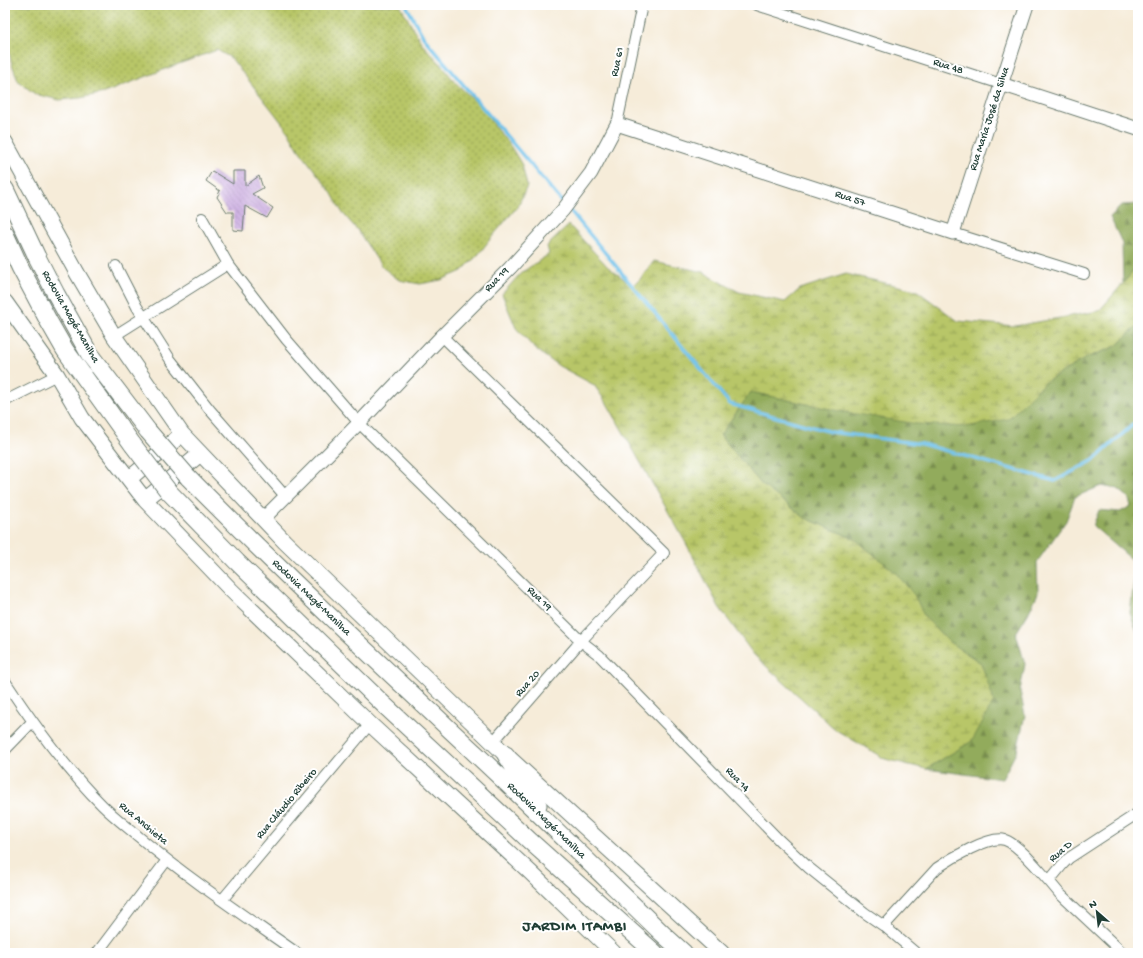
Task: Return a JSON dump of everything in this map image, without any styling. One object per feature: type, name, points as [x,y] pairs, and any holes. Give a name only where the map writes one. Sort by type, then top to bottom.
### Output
[{"type":"highway","name":"Rodovia Magé-Manilha","points":[[5,190],[56,294],[90,355],[148,431],[188,477],[253,544],[684,953]]},
{"type":"highway","name":"Rodovia Magé-Manilha","points":[[5,234],[48,322],[65,350],[133,445],[169,492],[237,562],[382,703],[530,841],[656,953]]},
{"type":"highway","points":[[506,755],[556,831]]},
{"type":"main road","points":[[5,142],[77,273],[114,336],[182,434],[285,542],[506,755],[722,953]]},
{"type":"main road","points":[[5,302],[57,375],[82,418],[145,500],[232,591],[370,724],[530,872],[614,953]]},
{"type":"main road","points":[[129,479],[182,434]]},
{"type":"main road","points":[[145,500],[200,454]]},
{"type":"street","name":"Rua 61","points":[[617,124],[642,5]]},
{"type":"street","name":"Rua 48","points":[[757,5],[1138,129]]},
{"type":"street","name":"Rua Maria José da Silva","points":[[953,233],[1027,5]]},
{"type":"street","name":"Rua 57","points":[[617,124],[1084,274]]},
{"type":"street","name":"Rua 19","points":[[263,519],[510,268],[563,210],[591,173],[617,124]]},
{"type":"street","name":"Rua 19","points":[[202,218],[228,264],[286,339],[359,423],[581,641]]},
{"type":"street","points":[[114,336],[228,264]]},
{"type":"street","points":[[116,266],[127,290],[174,365],[210,410],[286,497]]},
{"type":"street","name":"Rua 20","points":[[442,336],[664,553],[581,641],[493,742]]},
{"type":"street","points":[[5,401],[57,375]]},
{"type":"street","name":"Rua 14","points":[[581,641],[598,655],[779,840],[809,868],[866,914],[884,926],[916,953]]},
{"type":"street","name":"Rua Anchieta","points":[[5,682],[32,722],[75,776],[103,806],[167,860],[297,953]]},
{"type":"street","points":[[5,750],[32,722]]},
{"type":"street","name":"Rua Cláudio Ribeiro","points":[[222,900],[370,724]]},
{"type":"street","name":"Rua D","points":[[1123,953],[1059,893],[1049,881],[1069,858],[1138,813]]},
{"type":"street","points":[[884,926],[937,868],[956,856],[990,841],[1003,840],[1013,845],[1020,850],[1049,881]]},
{"type":"street","points":[[97,953],[167,860]]},
{"type":"green space","points":[[5,5],[400,5],[422,44],[454,81],[485,111],[511,147],[522,165],[527,186],[518,206],[478,255],[462,271],[441,280],[420,284],[399,280],[382,267],[358,231],[342,212],[331,192],[299,150],[288,131],[231,58],[217,50],[104,93],[80,98],[59,100],[35,94],[18,81],[11,61],[5,33]]},
{"type":"green space","points":[[1138,204],[1138,266],[1123,283],[1122,243],[1110,217],[1122,205]]},
{"type":"green space","points":[[569,225],[608,267],[633,286],[654,261],[703,272],[739,292],[785,302],[800,289],[846,274],[916,290],[958,321],[1015,326],[1099,311],[1138,266],[1138,325],[1116,346],[1086,358],[1044,383],[1008,419],[966,427],[917,424],[844,412],[751,392],[720,435],[761,484],[805,518],[855,539],[896,573],[915,596],[924,616],[949,642],[981,663],[994,701],[972,741],[926,769],[885,759],[836,730],[754,655],[719,607],[687,545],[608,405],[594,385],[559,366],[536,350],[516,328],[502,294],[521,273],[549,254],[547,246]]},
{"type":"green space","points":[[1138,325],[1138,634],[1130,613],[1136,563],[1093,526],[1099,510],[1120,512],[1131,506],[1128,497],[1118,489],[1101,486],[1075,497],[1066,521],[1037,562],[1038,593],[1028,614],[1016,633],[1025,664],[1020,691],[1025,715],[1017,751],[1002,779],[926,769],[972,741],[981,663],[949,642],[923,616],[915,596],[855,539],[805,518],[761,484],[720,435],[751,392],[844,412],[1008,419],[1044,383],[1086,358],[1116,346]]},
{"type":"building","points":[[212,171],[233,184],[233,171],[245,171],[245,186],[259,176],[263,188],[252,194],[273,208],[267,218],[245,206],[243,231],[233,230],[233,212],[227,212],[217,197],[220,191],[206,181]]},
{"type":"waterway","points":[[406,5],[424,38],[563,203]]},
{"type":"waterway","points":[[568,208],[730,404],[831,432],[922,444],[1055,481],[1094,460],[1138,420]]},
{"type":"district","name":"JARDIM ITAMBI","points":[[575,927]]}]
